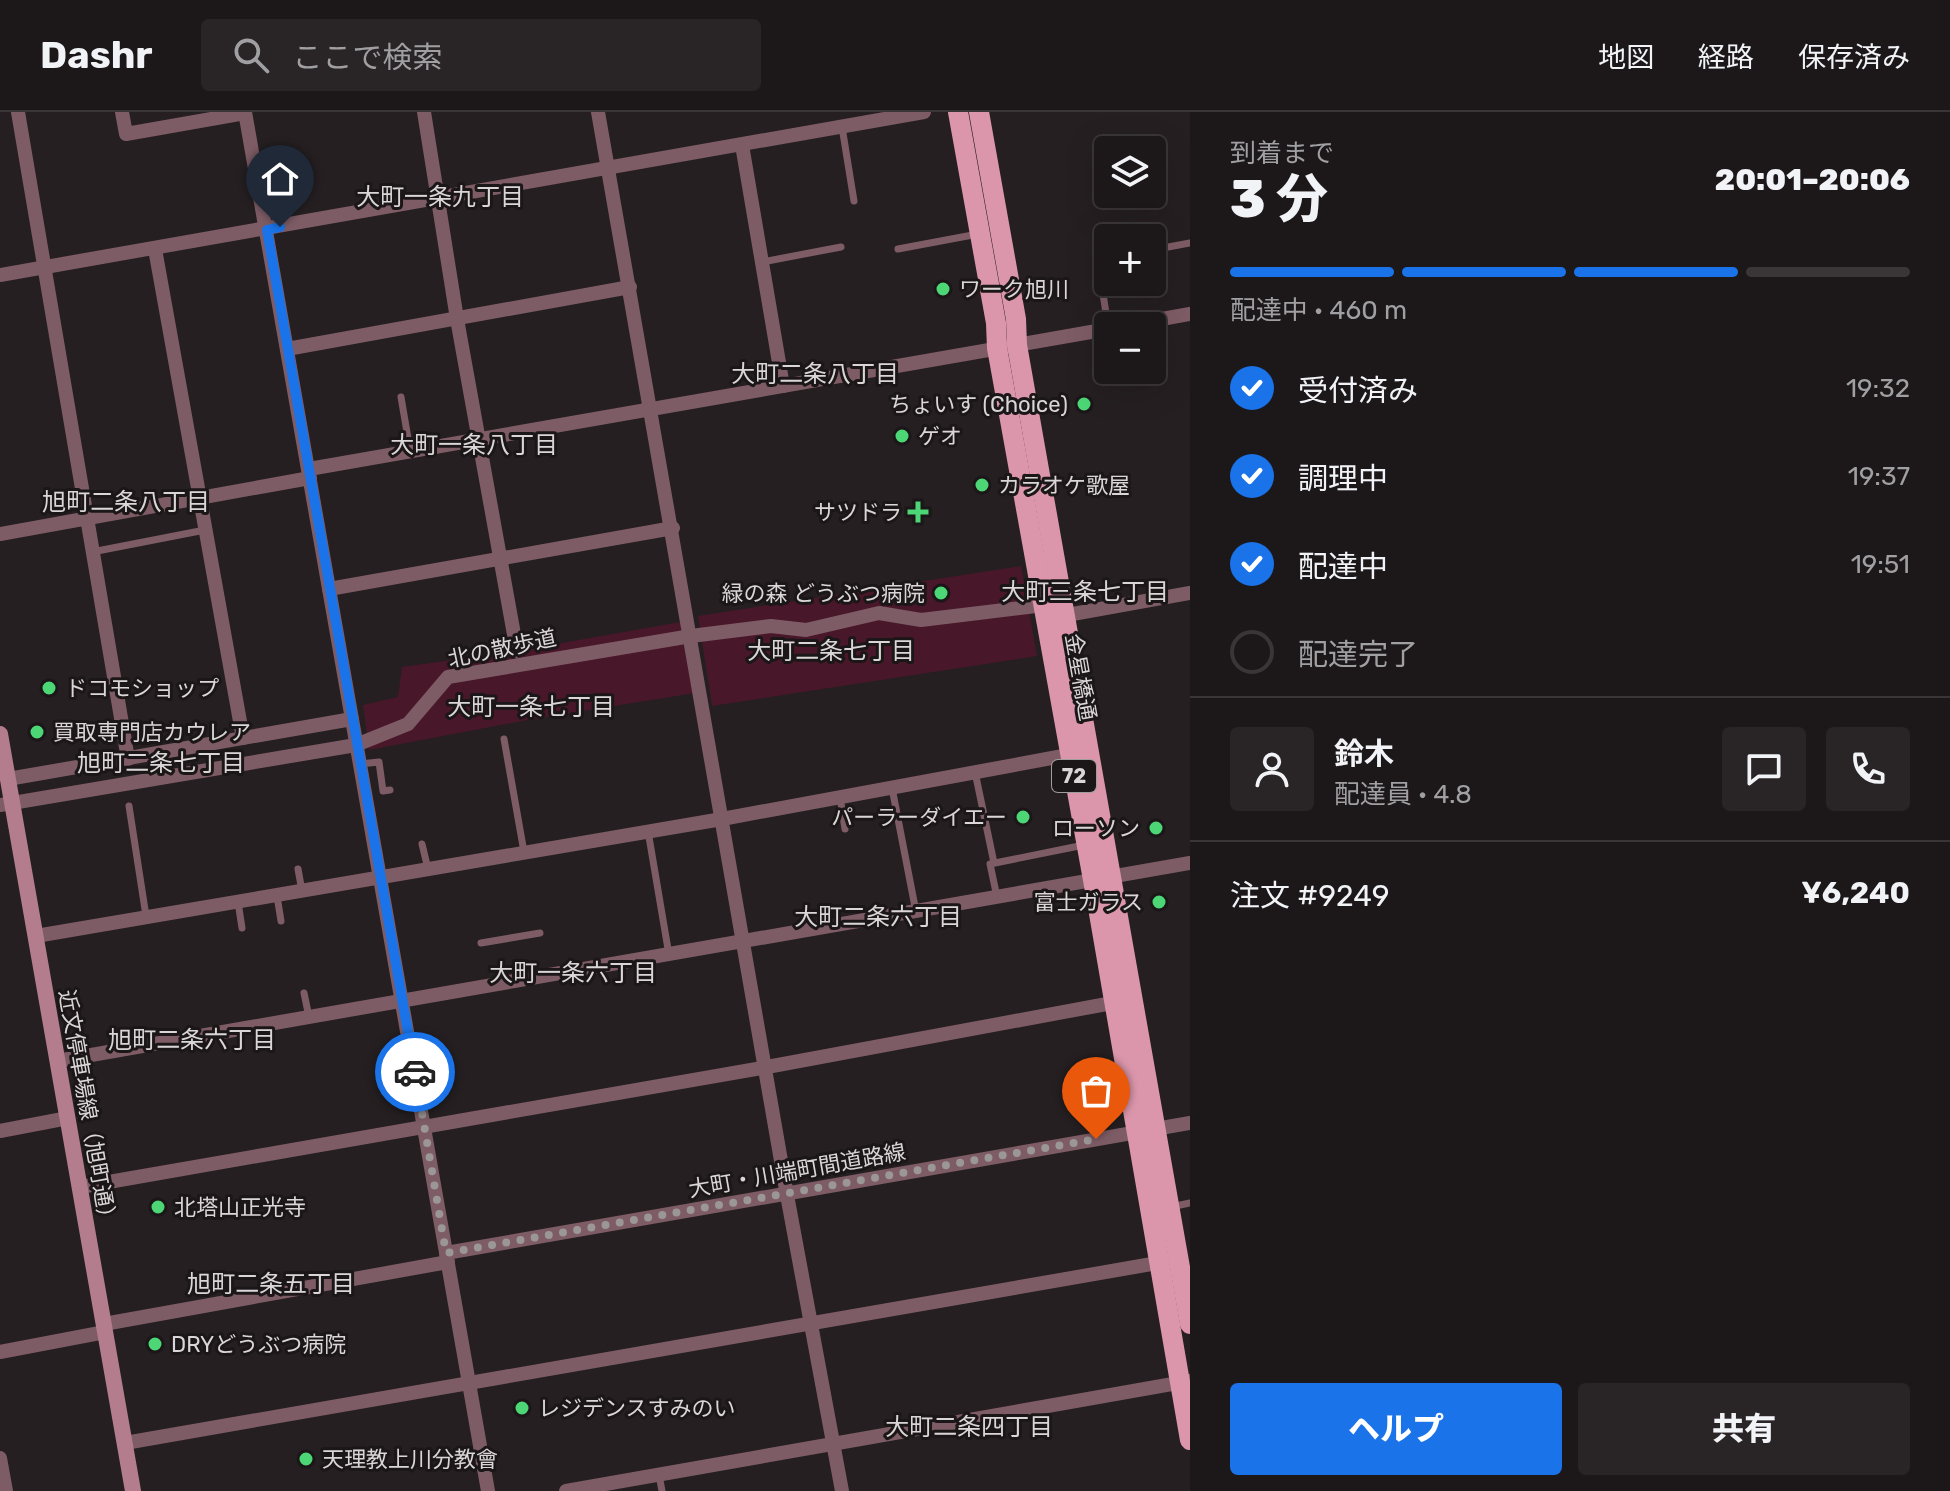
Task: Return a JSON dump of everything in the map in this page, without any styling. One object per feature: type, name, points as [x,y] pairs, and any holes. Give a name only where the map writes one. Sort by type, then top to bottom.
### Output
[{"type":"main road","name":"金星橋通","points":[[958,112],[996,323],[1007,346],[1049,613],[1080,753],[1146,1131],[1180,1262],[1190,1440]]},
{"type":"main road","name":"金星橋通","points":[[979,112],[1016,319],[1007,346]]},
{"type":"main road","name":"近文停車場線（旭町通）","points":[[1,744],[8,779],[7,812],[36,936],[133,1491]]},
{"type":"main road","name":"金星橋通","points":[[1080,753],[1086,844],[1102,878]]},
{"type":"main road","name":"金星橋通","points":[[1146,1131],[1169,1207],[1190,1324]]},
{"type":"street","points":[[18,112],[128,759]]},
{"type":"street","points":[[122,112],[126,134],[245,112],[488,1491]]},
{"type":"street","points":[[424,112],[457,319],[517,651]]},
{"type":"street","points":[[598,112],[787,1195],[842,1491]]},
{"type":"street","points":[[825,112],[835,128]]},
{"type":"street","points":[[0,275],[924,112]]},
{"type":"street","points":[[742,145],[783,386]]},
{"type":"street","points":[[155,249],[243,738]]},
{"type":"street","points":[[287,349],[630,287]]},
{"type":"street","points":[[1166,318],[1190,314]]},
{"type":"street","points":[[0,534],[200,499],[480,438],[1094,330]]},
{"type":"street","points":[[329,589],[673,528]]},
{"type":"street","name":"北の散歩道","points":[[7,812],[356,745],[408,724],[448,677],[691,636],[771,626],[806,630],[879,613],[921,620],[1049,613],[1190,593]]},
{"type":"street","points":[[8,779],[352,719]]},
{"type":"street","points":[[36,936],[722,819],[1080,753]]},
{"type":"street","points":[[57,1061],[1190,863]]},
{"type":"street","points":[[80,1187],[767,1067],[1123,1001]]},
{"type":"street","points":[[0,1131],[68,1118]]},
{"type":"street","name":"大町・川端町間道路線","points":[[0,1352],[447,1258],[1190,1123]]},
{"type":"street","points":[[125,1443],[1180,1262]]},
{"type":"street","points":[[572,1490],[1186,1382]]},
{"type":"street","points":[[0,1458],[6,1491]]},
{"type":"lane","points":[[835,128],[854,201]]},
{"type":"lane","points":[[898,249],[980,233]]},
{"type":"lane","points":[[1166,247],[1190,243]]},
{"type":"lane","points":[[762,262],[841,247]]},
{"type":"lane","points":[[401,397],[411,451]]},
{"type":"lane","points":[[92,552],[205,530]]},
{"type":"lane","points":[[504,739],[524,852]]},
{"type":"lane","points":[[360,764],[379,762],[383,791],[390,790]]},
{"type":"lane","points":[[975,772],[994,863]]},
{"type":"lane","points":[[892,788],[916,912]]},
{"type":"lane","points":[[840,797],[845,829]]},
{"type":"lane","points":[[129,806],[147,919]]},
{"type":"lane","points":[[648,831],[669,955]]},
{"type":"lane","points":[[422,844],[428,869]]},
{"type":"lane","points":[[997,897],[990,864],[1086,844]]},
{"type":"lane","points":[[298,869],[302,891]]},
{"type":"lane","points":[[276,895],[281,921]]},
{"type":"lane","points":[[238,902],[242,928]]},
{"type":"lane","points":[[481,943],[540,933]]},
{"type":"lane","points":[[304,993],[309,1017]]},
{"type":"lane","points":[[1169,1207],[1190,1203]]},
{"type":"lane","points":[[659,1475],[662,1491]]},
{"type":"shaded area","points":[[1021,566],[1037,656],[712,706],[698,616]]},
{"type":"shaded area","points":[[686,621],[695,693],[369,750],[363,705],[398,697],[402,667],[517,651]]},
{"type":"way so far","points":[[415,1072],[446,1253],[1096,1139]]},
{"type":"place","name":"ワーク旭川","points":[[943,289]]},
{"type":"place","name":"ちょいす (Choice)","points":[[1084,404]]},
{"type":"place","name":"ゲオ","points":[[902,436]]},
{"type":"place","name":"カラオケ歌屋","points":[[982,485]]},
{"type":"place","name":"サツドラ","points":[[918,512]]},
{"type":"place","name":"緑の森 どうぶつ病院","points":[[941,593]]},
{"type":"place","name":"ドコモショップ","points":[[49,688]]},
{"type":"place","name":"買取専門店カウレア","points":[[37,732]]},
{"type":"place","name":"パーラーダイエー","points":[[1023,817]]},
{"type":"place","name":"ローソン","points":[[1156,828]]},
{"type":"place","name":"富士ガラス","points":[[1159,902]]},
{"type":"place","name":"北塔山正光寺","points":[[158,1207]]},
{"type":"place","name":"DRYどうぶつ病院","points":[[155,1344]]},
{"type":"place","name":"レジデンスすみのい","points":[[522,1408]]},
{"type":"place","name":"天理教上川分教會","points":[[306,1459]]},
{"type":"district","name":"大町一条九丁目","points":[[440,197]]},
{"type":"district","name":"大町二条八丁目","points":[[815,374]]},
{"type":"district","name":"大町一条八丁目","points":[[474,445]]},
{"type":"district","name":"旭町二条八丁目","points":[[126,502]]},
{"type":"district","name":"大町三条七丁目","points":[[1085,592]]},
{"type":"district","name":"大町二条七丁目","points":[[831,651]]},
{"type":"district","name":"大町一条七丁目","points":[[531,707]]},
{"type":"district","name":"旭町二条七丁目","points":[[161,763]]},
{"type":"district","name":"大町二条六丁目","points":[[878,917]]},
{"type":"district","name":"大町一条六丁目","points":[[573,973]]},
{"type":"district","name":"旭町二条六丁目","points":[[192,1040]]},
{"type":"district","name":"旭町二条五丁目","points":[[271,1284]]},
{"type":"district","name":"大町二条四丁目","points":[[969,1427]]},
{"type":"route","points":[[280,227],[267,230],[415,1072]]}]
